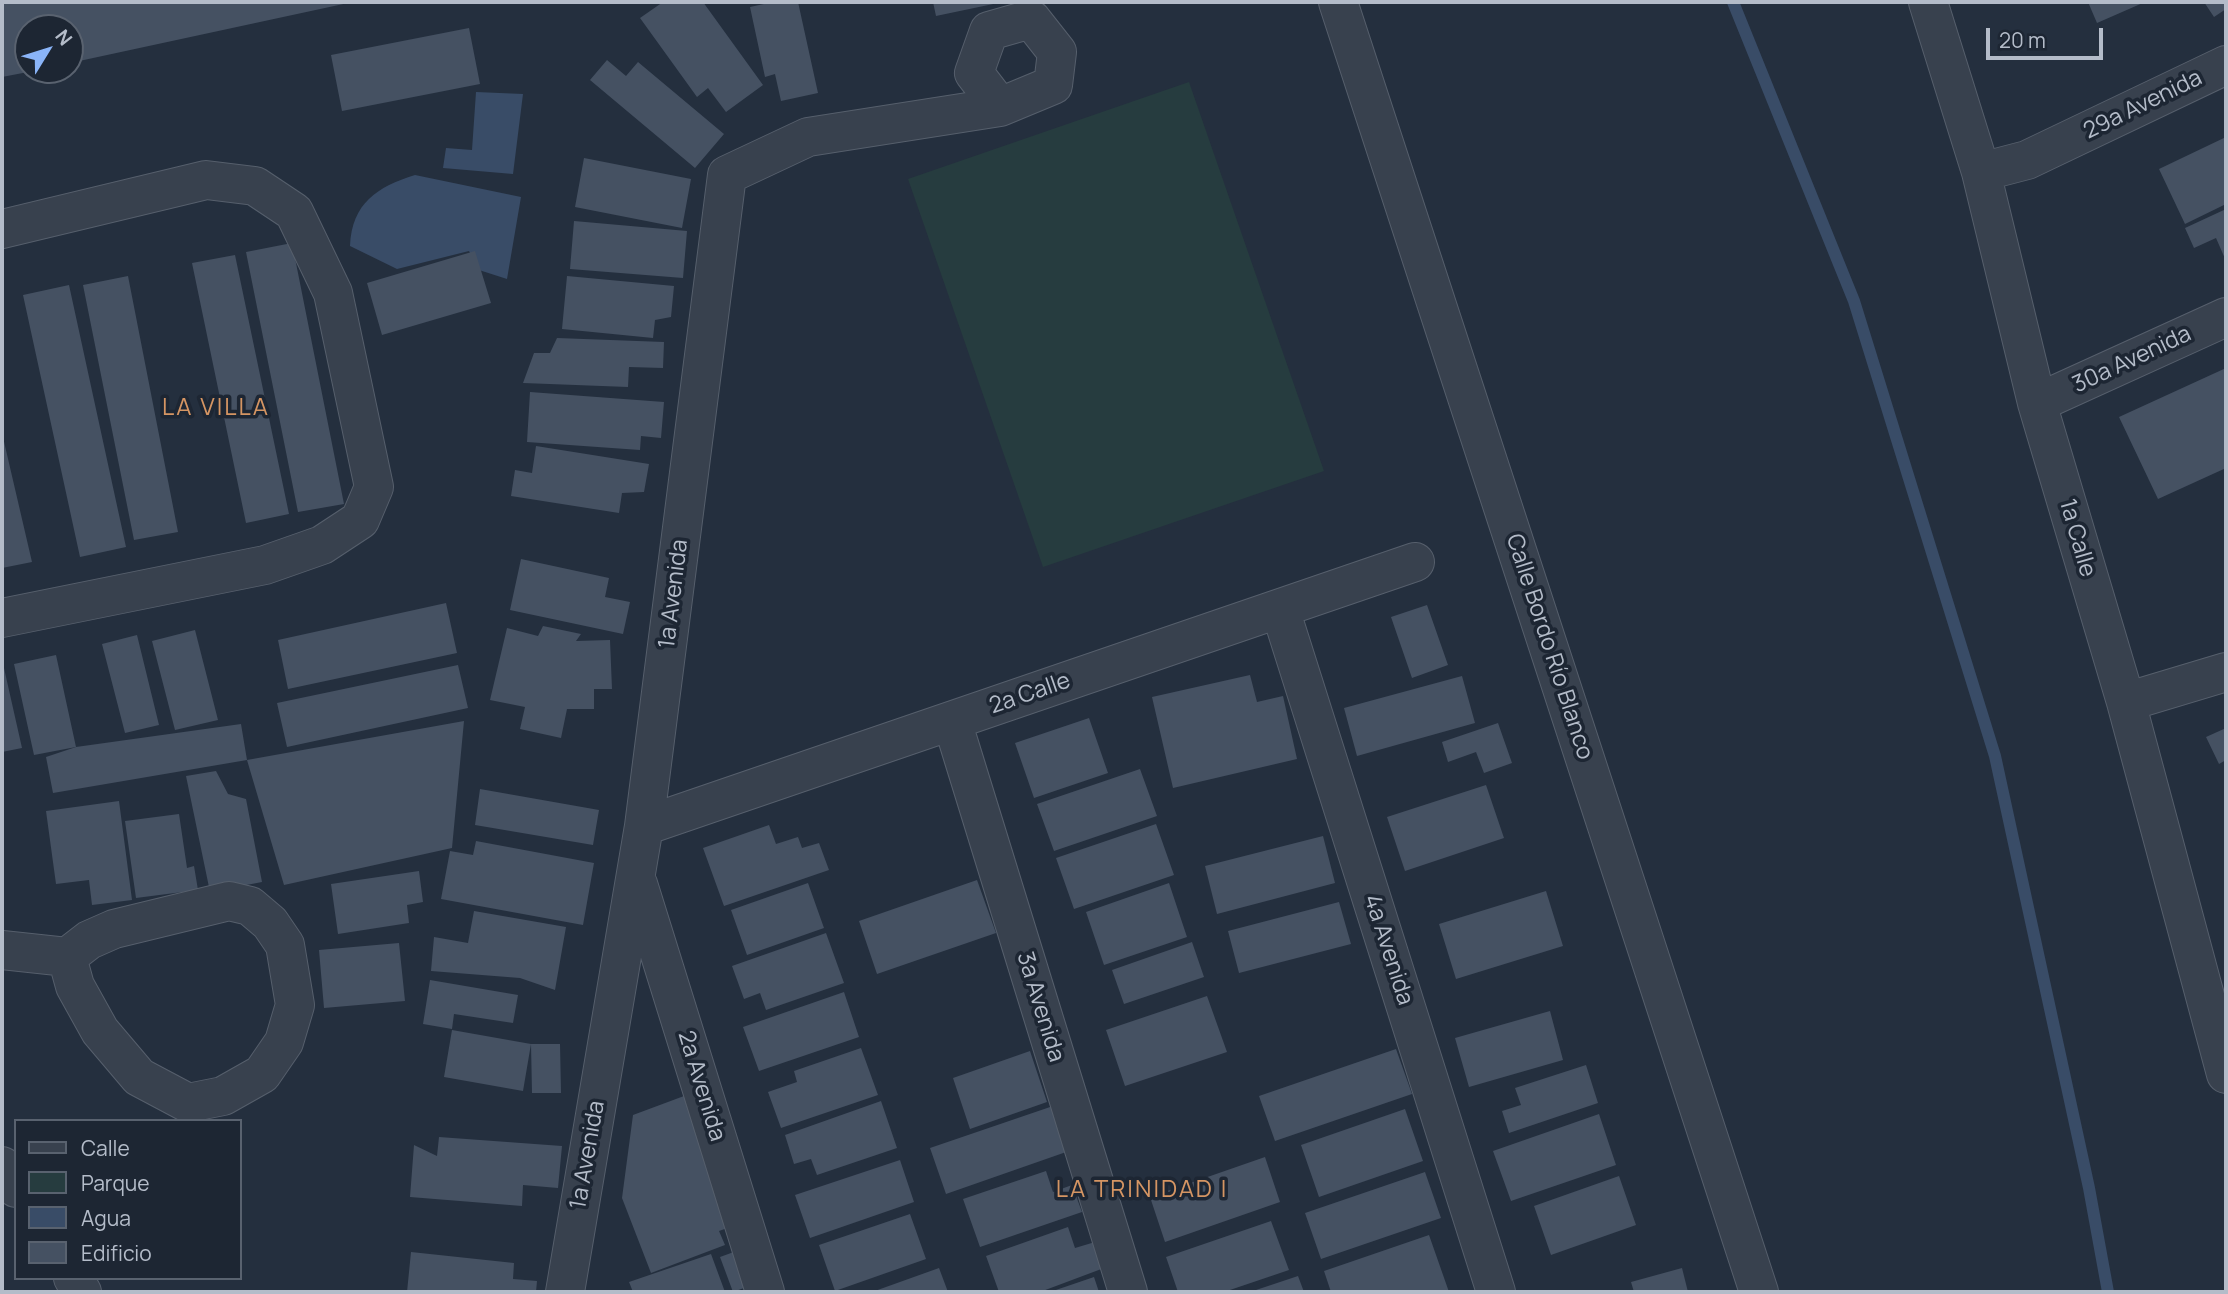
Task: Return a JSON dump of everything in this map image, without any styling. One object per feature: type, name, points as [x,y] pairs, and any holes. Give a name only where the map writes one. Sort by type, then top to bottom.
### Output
[{"type":"street","name":"Calle Bordo Río Blanco","points":[[1338,2],[1759,1292]]},
{"type":"street","name":"1a Calle","points":[[1928,2],[1981,172],[2038,403],[2126,702],[2226,1074]]},
{"type":"street","name":"29a Avenida","points":[[1981,172],[2027,160],[2226,65]]},
{"type":"street","name":"1a Avenida","points":[[565,1292],[644,826],[727,175],[808,136],[1000,107]]},
{"type":"street","points":[[2,229],[206,180],[255,186],[294,212],[333,293],[374,487],[360,520],[322,545],[265,565],[2,618]]},
{"type":"street","name":"30a Avenida","points":[[2038,403],[2226,317]]},
{"type":"street","name":"2a Calle","points":[[644,826],[1415,562]]},
{"type":"street","name":"4a Avenida","points":[[1280,609],[1496,1292]]},
{"type":"street","points":[[2126,702],[2226,672]]},
{"type":"street","name":"3a Avenida","points":[[951,721],[1128,1292]]},
{"type":"street","name":"2a Avenida","points":[[636,879],[765,1292]]},
{"type":"street","points":[[2,950],[67,957],[89,940],[114,929],[229,901],[250,906],[270,923],[285,945],[295,1006],[284,1042],[262,1074],[223,1096],[188,1103],[139,1077],[100,1031],[75,986],[67,957]]},
{"type":"street","points":[[2,1167],[14,1185]]},
{"type":"green space","points":[[1189,82],[1324,471],[1043,567],[908,179]]},
{"type":"water","points":[[476,92],[523,94],[513,174],[443,168],[446,148],[472,150]]},
{"type":"water","points":[[415,175],[521,197],[507,279],[479,270],[469,251],[397,269],[350,246],[356,218],[369,199],[389,185]]},
{"type":"building","points":[[2,2],[348,2],[84,60],[84,14],[14,14],[14,75],[2,77]]},
{"type":"building","points":[[663,2],[703,2],[763,85],[726,112],[708,88],[697,97],[640,18]]},
{"type":"building","points":[[773,2],[798,2],[818,93],[781,101],[775,74],[765,77],[750,7]]},
{"type":"building","points":[[933,2],[998,2],[998,3],[936,16]]},
{"type":"building","points":[[2088,2],[2145,2],[2097,23]]},
{"type":"building","points":[[2204,2],[2226,2],[2226,9],[2214,17]]},
{"type":"building","points":[[469,28],[480,84],[342,111],[331,55]]},
{"type":"building","points":[[607,60],[626,76],[638,62],[724,134],[695,168],[590,80]]},
{"type":"building","points":[[2226,137],[2226,204],[2185,224],[2159,169]]},
{"type":"building","points":[[584,158],[691,179],[682,228],[575,207]]},
{"type":"building","points":[[2226,209],[2226,261],[2216,238],[2194,248],[2185,228]]},
{"type":"building","points":[[574,221],[687,231],[683,278],[570,269]]},
{"type":"building","points":[[292,243],[344,504],[298,512],[246,252]]},
{"type":"building","points":[[475,251],[491,303],[382,335],[367,283]]},
{"type":"building","points":[[235,255],[289,514],[246,523],[192,263]]},
{"type":"building","points":[[128,276],[178,532],[134,540],[83,285]]},
{"type":"building","points":[[567,276],[674,286],[671,317],[655,320],[653,338],[562,329]]},
{"type":"building","points":[[69,285],[126,547],[80,557],[23,295]]},
{"type":"building","points":[[557,338],[664,342],[663,368],[629,367],[628,387],[523,383],[534,353],[550,353]]},
{"type":"building","points":[[2226,368],[2226,468],[2158,499],[2119,417]]},
{"type":"building","points":[[530,392],[664,402],[661,438],[641,436],[640,450],[527,442]]},
{"type":"building","points":[[2,433],[32,562],[2,568]]},
{"type":"building","points":[[536,446],[649,464],[644,492],[622,493],[619,513],[511,496],[515,470],[532,473]]},
{"type":"building","points":[[521,559],[609,578],[605,597],[630,602],[623,634],[510,610]]},
{"type":"building","points":[[446,603],[457,653],[288,689],[278,640]]},
{"type":"building","points":[[1427,605],[1448,665],[1412,678],[1391,617]]},
{"type":"building","points":[[543,626],[581,634],[576,641],[610,640],[612,689],[594,689],[594,709],[567,709],[561,738],[520,729],[525,707],[490,700],[507,628],[538,636]]},
{"type":"building","points":[[195,630],[218,720],[175,730],[152,641]]},
{"type":"building","points":[[137,635],[159,725],[125,733],[102,644]]},
{"type":"building","points":[[56,655],[76,747],[34,755],[14,664]]},
{"type":"building","points":[[458,665],[468,708],[287,747],[277,703]]},
{"type":"building","points":[[2,668],[22,748],[2,752]]},
{"type":"building","points":[[1250,675],[1257,702],[1283,696],[1297,759],[1173,788],[1152,697]]},
{"type":"building","points":[[1462,676],[1475,723],[1357,756],[1344,708]]},
{"type":"building","points":[[1089,718],[1108,773],[1034,798],[1015,743]]},
{"type":"building","points":[[464,721],[452,848],[284,885],[247,760]]},
{"type":"building","points":[[1498,723],[1512,763],[1484,773],[1476,752],[1448,762],[1442,742]]},
{"type":"building","points":[[241,724],[247,760],[53,793],[46,757],[76,747]]},
{"type":"building","points":[[2226,728],[2226,760],[2219,764],[2206,737]]},
{"type":"building","points":[[1140,769],[1157,816],[1054,851],[1037,804]]},
{"type":"building","points":[[216,771],[228,794],[246,799],[262,882],[210,892],[186,776]]},
{"type":"building","points":[[1486,785],[1504,838],[1405,871],[1387,817]]},
{"type":"building","points":[[480,789],[599,810],[593,845],[475,825]]},
{"type":"building","points":[[119,801],[132,900],[92,905],[89,880],[56,884],[46,811]]},
{"type":"building","points":[[179,814],[187,868],[194,866],[198,890],[136,898],[125,821]]},
{"type":"building","points":[[1156,824],[1174,875],[1074,909],[1056,858]]},
{"type":"building","points":[[769,825],[776,844],[798,837],[802,848],[819,843],[829,870],[724,906],[703,848]]},
{"type":"building","points":[[1323,836],[1335,883],[1217,914],[1205,866]]},
{"type":"building","points":[[476,841],[594,863],[583,925],[441,899],[450,851],[473,855]]},
{"type":"building","points":[[419,871],[423,902],[407,905],[409,923],[338,934],[331,884]]},
{"type":"building","points":[[977,880],[996,933],[877,974],[859,921]]},
{"type":"building","points":[[808,883],[824,928],[747,955],[731,910]]},
{"type":"building","points":[[1169,883],[1187,937],[1104,965],[1086,912]]},
{"type":"building","points":[[1546,891],[1563,946],[1456,979],[1439,924]]},
{"type":"building","points":[[1339,902],[1351,944],[1239,973],[1228,931]]},
{"type":"building","points":[[474,911],[566,927],[555,990],[520,978],[431,971],[434,937],[468,943]]},
{"type":"building","points":[[826,933],[844,983],[766,1010],[760,993],[744,999],[732,966]]},
{"type":"building","points":[[1192,942],[1204,977],[1124,1004],[1112,970]]},
{"type":"building","points":[[399,943],[405,1001],[324,1008],[319,950]]},
{"type":"building","points":[[430,980],[518,995],[513,1023],[454,1014],[452,1029],[423,1024]]},
{"type":"building","points":[[844,992],[859,1037],[759,1071],[743,1027]]},
{"type":"building","points":[[1207,996],[1227,1052],[1125,1086],[1106,1030]]},
{"type":"building","points":[[1550,1011],[1563,1060],[1469,1087],[1455,1038]]},
{"type":"building","points":[[452,1030],[531,1044],[523,1091],[444,1077]]},
{"type":"building","points":[[531,1044],[560,1044],[561,1093],[532,1093]]},
{"type":"building","points":[[861,1048],[878,1095],[781,1128],[768,1092],[797,1082],[794,1071]]},
{"type":"building","points":[[1396,1049],[1412,1094],[1275,1141],[1259,1096]]},
{"type":"building","points":[[1030,1051],[1047,1102],[970,1129],[953,1078]]},
{"type":"building","points":[[1586,1065],[1598,1103],[1509,1133],[1502,1111],[1521,1105],[1515,1088]]},
{"type":"building","points":[[684,1096],[733,1226],[719,1231],[725,1245],[651,1273],[622,1198],[633,1115]]},
{"type":"building","points":[[881,1101],[897,1148],[817,1175],[811,1159],[794,1164],[785,1135]]},
{"type":"building","points":[[1053,1106],[1069,1151],[946,1194],[930,1148]]},
{"type":"building","points":[[1405,1109],[1423,1161],[1319,1197],[1301,1145]]},
{"type":"building","points":[[1599,1114],[1616,1165],[1511,1201],[1493,1151]]},
{"type":"building","points":[[439,1137],[562,1146],[558,1188],[523,1185],[522,1206],[410,1197],[414,1145],[437,1156]]},
{"type":"building","points":[[1265,1157],[1280,1202],[1165,1242],[1150,1197]]},
{"type":"building","points":[[900,1160],[914,1202],[810,1238],[795,1195]]},
{"type":"building","points":[[1046,1171],[1053,1192],[1072,1185],[1082,1212],[980,1247],[963,1199]]},
{"type":"building","points":[[1425,1172],[1441,1218],[1321,1259],[1305,1213]]},
{"type":"building","points":[[1619,1176],[1636,1225],[1551,1255],[1534,1206]]},
{"type":"building","points":[[910,1214],[926,1259],[835,1291],[819,1245]]},
{"type":"building","points":[[1271,1221],[1289,1270],[1224,1292],[1178,1292],[1166,1257]]},
{"type":"building","points":[[1068,1227],[1075,1248],[1095,1242],[1104,1268],[1040,1292],[999,1292],[986,1256]]},
{"type":"building","points":[[1429,1235],[1449,1292],[1331,1292],[1324,1271]]},
{"type":"building","points":[[742,1249],[755,1284],[733,1292],[720,1257]]},
{"type":"building","points":[[411,1252],[514,1263],[513,1279],[537,1281],[536,1292],[407,1292]]},
{"type":"building","points":[[711,1254],[725,1292],[633,1292],[629,1282]]},
{"type":"building","points":[[939,1268],[948,1292],[872,1292]]},
{"type":"building","points":[[1682,1268],[1688,1292],[1634,1292],[1631,1282]]},
{"type":"building","points":[[1298,1276],[1304,1292],[1250,1292]]},
{"type":"building","points":[[1094,1277],[1099,1292],[1050,1292]]},
{"type":"waterway","points":[[1733,2],[1854,301],[1995,756],[2089,1188],[2108,1292]]},
{"type":"district","name":"LA VILLA","points":[[216,408]]},
{"type":"district","name":"LA TRINIDAD I","points":[[1142,1190]]}]
